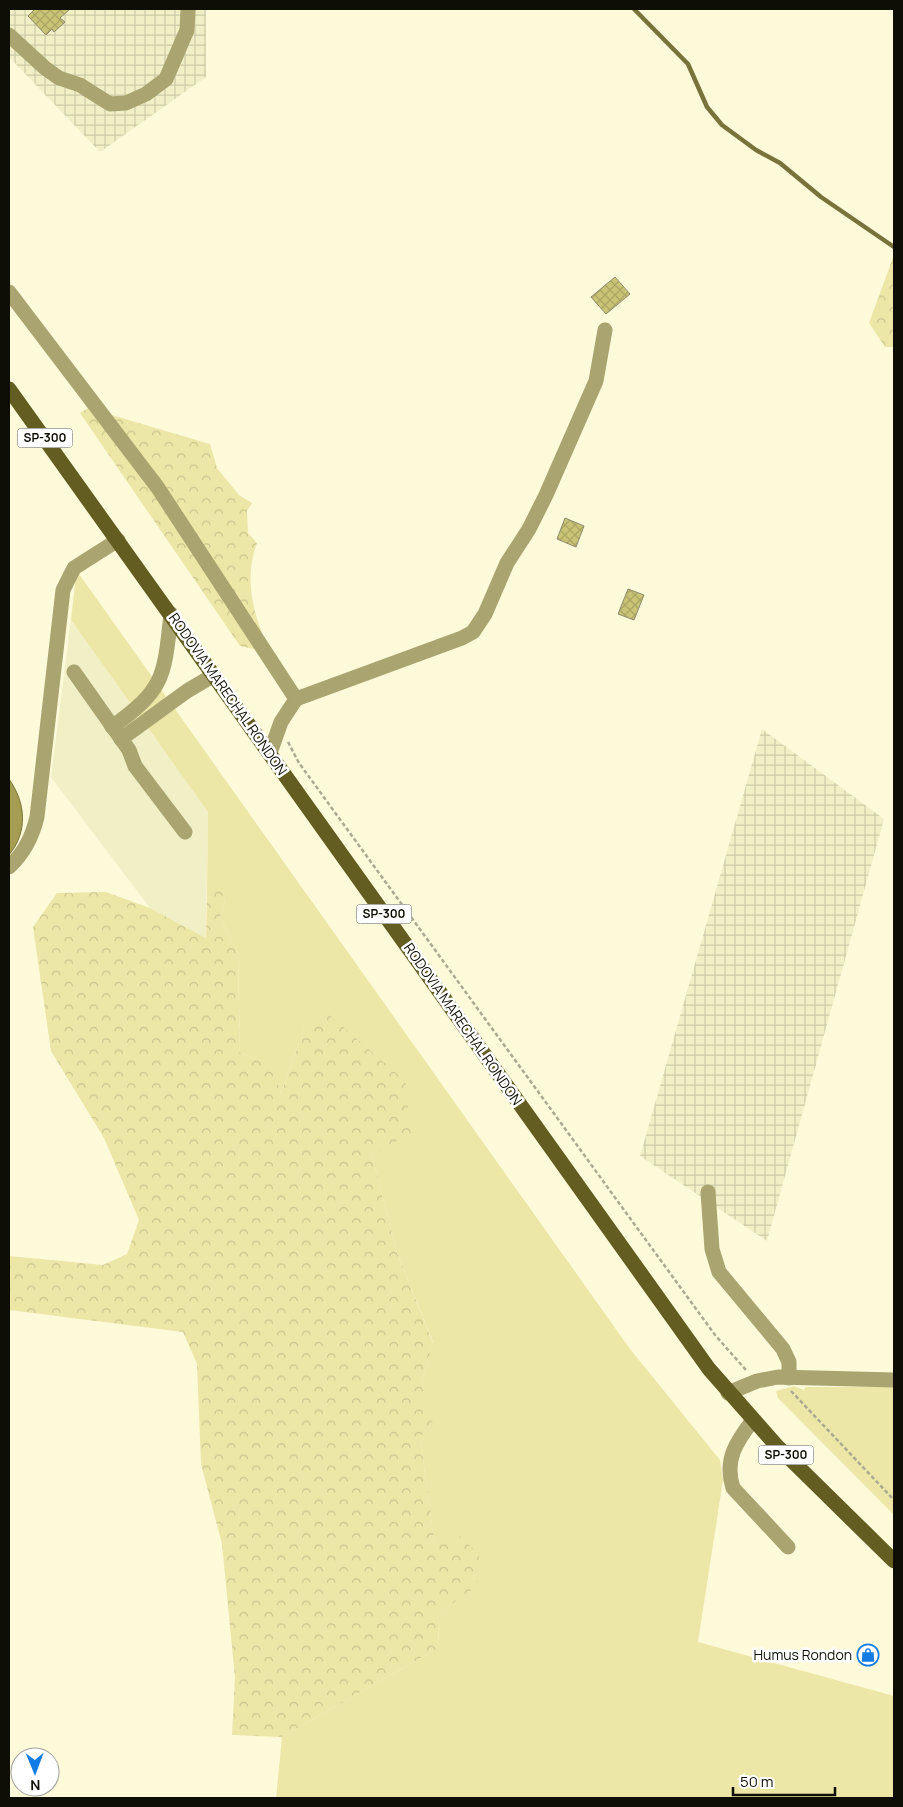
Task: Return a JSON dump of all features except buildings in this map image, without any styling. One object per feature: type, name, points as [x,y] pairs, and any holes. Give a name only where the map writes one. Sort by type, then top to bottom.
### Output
[{"type":"main road","name":"RODOVIA MARECHAL RONDON","points":[[9,389],[687,1340],[728,1393],[753,1420],[894,1561]]},
{"type":"street","points":[[9,35],[45,68],[59,78],[80,86],[110,104],[126,103],[146,94],[166,79],[187,30],[188,9]]},
{"type":"street","points":[[9,292],[158,488],[296,700]]},
{"type":"street","points":[[270,753],[281,722],[296,700],[462,638],[477,627],[490,605],[507,563],[529,529],[546,495],[591,394],[599,369],[605,330]]},
{"type":"street","points":[[9,867],[19,858],[27,846],[37,818],[63,590],[74,568],[118,540]]},
{"type":"street","points":[[117,733],[135,710],[152,693],[164,668],[171,614]]},
{"type":"street","points":[[74,672],[129,750],[135,766],[185,832]]},
{"type":"street","points":[[117,733],[164,708],[214,675]]},
{"type":"street","points":[[152,693],[164,708]]},
{"type":"street","points":[[708,1192],[712,1249],[719,1272],[783,1349],[789,1362],[783,1378]]},
{"type":"street","points":[[728,1393],[757,1381],[783,1378],[894,1380]]},
{"type":"street","points":[[753,1420],[732,1452],[729,1463],[730,1478],[733,1488],[788,1547]]},
{"type":"path","points":[[281,722],[289,744],[300,763],[715,1335],[757,1381]]},
{"type":"path","points":[[783,1378],[894,1500]]},
{"type":"shaded area","points":[[9,9],[206,9],[206,77],[100,152],[9,57]]},
{"type":"shaded area","points":[[71,620],[208,812],[206,938],[150,908],[51,777]]},
{"type":"shaded area","points":[[762,729],[884,819],[767,1241],[640,1156]]},
{"type":"shaded area","points":[[9,779],[19,798],[22,827],[15,846],[9,855]]},
{"type":"green space","points":[[894,255],[894,347],[885,347],[869,323]]},
{"type":"green space","points":[[88,408],[210,444],[217,468],[239,495],[252,503],[247,511],[248,533],[257,543],[251,565],[251,588],[252,599],[262,632],[254,649],[240,646],[80,413]]},
{"type":"green space","points":[[79,574],[630,1349],[720,1460],[723,1480],[698,1642],[894,1696],[894,1798],[276,1798],[282,1737],[438,1648],[439,1613],[477,1585],[435,1547],[420,1437],[432,1424],[421,1384],[433,1342],[397,1253],[372,1155],[304,1029],[281,1093],[270,1064],[240,1053],[238,954],[220,917],[225,901],[219,887],[207,899],[208,812],[71,620],[76,576]]},
{"type":"green space","points":[[219,886],[225,901],[220,917],[238,954],[240,1053],[271,1064],[281,1093],[304,1029],[326,1012],[405,1081],[411,1133],[372,1155],[397,1253],[433,1343],[421,1384],[433,1424],[420,1437],[435,1546],[459,1536],[479,1554],[477,1586],[439,1613],[438,1648],[282,1737],[232,1735],[235,1678],[222,1544],[201,1464],[197,1364],[183,1332],[9,1310],[9,1256],[103,1265],[127,1254],[139,1220],[104,1138],[51,1051],[33,927],[57,893],[106,892],[150,908],[206,938],[207,899]]},
{"type":"green space","points":[[794,1386],[804,1390],[806,1387],[894,1387],[894,1515],[778,1398],[776,1391]]},
{"type":"waterway","points":[[634,9],[688,64],[707,107],[722,125],[756,150],[780,163],[821,197],[894,247]]},
{"type":"place","name":"Humus Rondon","points":[[868,1655]]}]
